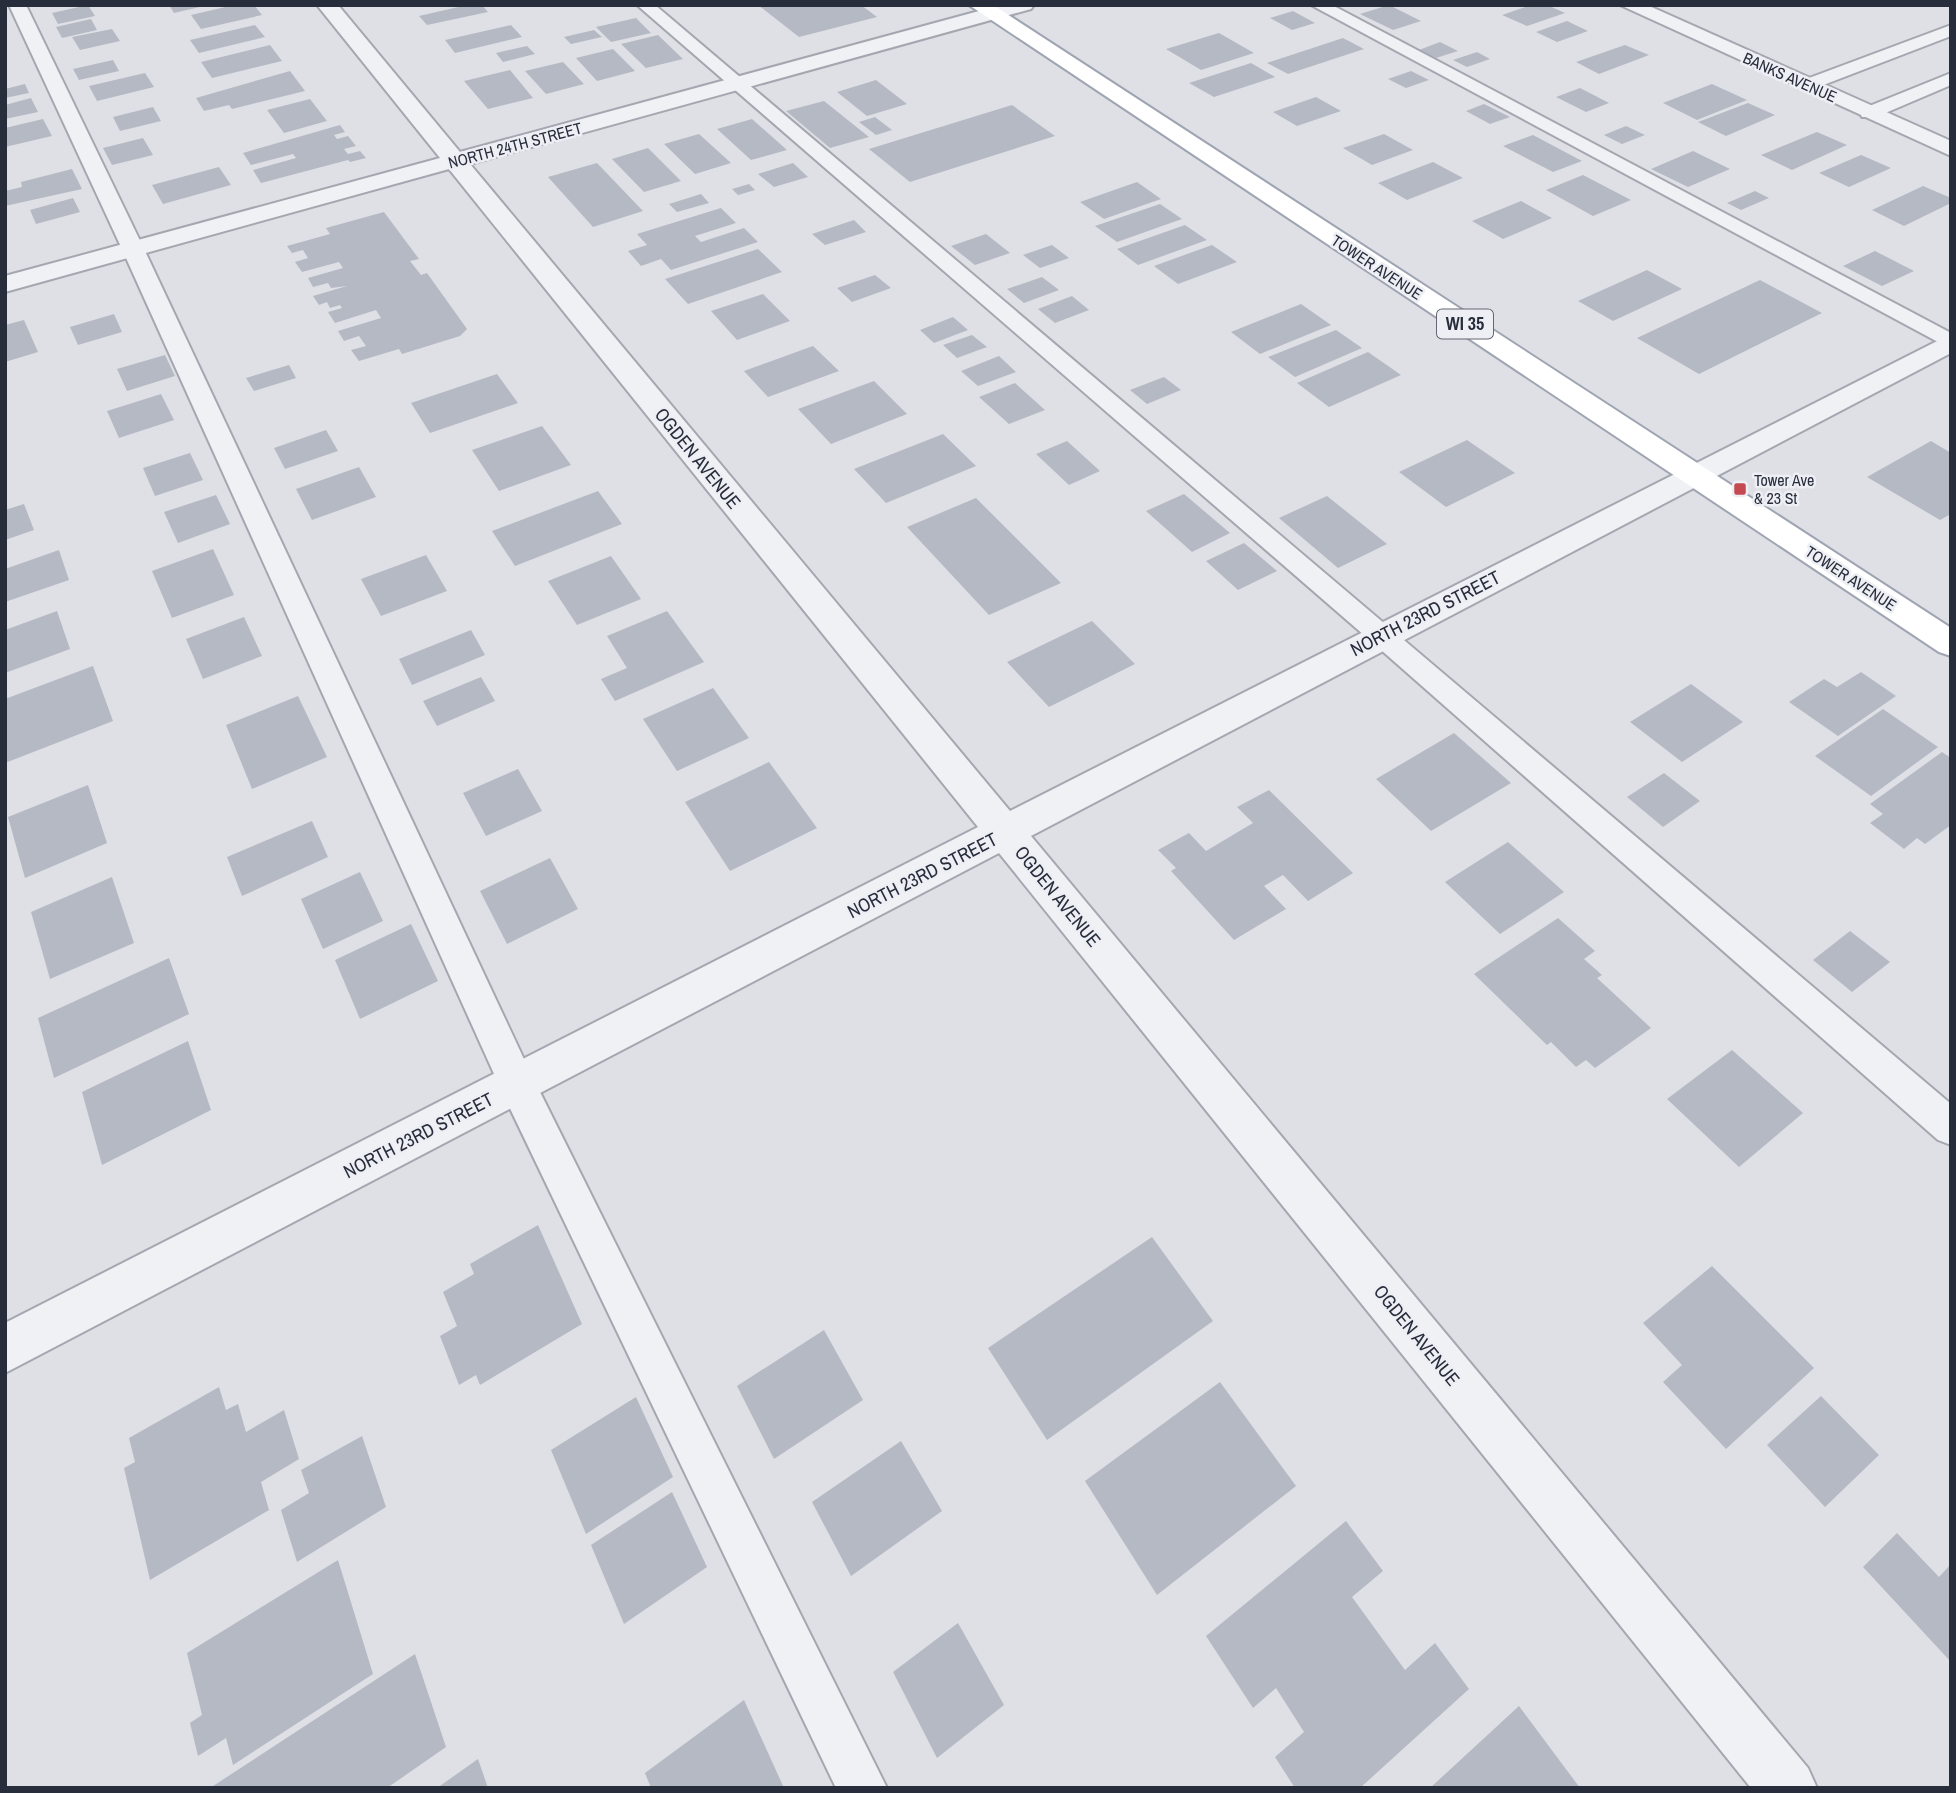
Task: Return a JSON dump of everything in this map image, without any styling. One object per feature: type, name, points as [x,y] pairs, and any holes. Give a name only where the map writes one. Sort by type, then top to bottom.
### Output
[{"type":"main road","name":"TOWER AVENUE","points":[[985,10],[1951,643]]},
{"type":"street","name":"OGDEN AVENUE","points":[[327,5],[1788,1788]]},
{"type":"street","name":"NORTH 24TH STREET","points":[[5,284],[737,84],[985,10],[1024,5]]},
{"type":"street","name":"BANKS AVENUE","points":[[1630,5],[1951,149]]},
{"type":"street","name":"NORTH 23RD STREET","points":[[5,1349],[1951,342]]},
{"type":"lane","points":[[17,5],[133,248],[517,1084],[862,1788]]},
{"type":"lane","points":[[645,5],[1382,635],[1951,1128]]},
{"type":"lane","points":[[1319,5],[1951,342]]},
{"type":"lane","points":[[1807,85],[1951,30]]},
{"type":"lane","points":[[1869,113],[1951,78]]},
{"type":"building","points":[[88,5],[95,16],[58,24],[52,13]]},
{"type":"building","points":[[169,5],[204,5],[204,6],[174,13]]},
{"type":"building","points":[[234,5],[254,5],[262,15],[201,29],[191,15]]},
{"type":"building","points":[[467,5],[482,5],[488,12],[427,25],[419,16]]},
{"type":"building","points":[[758,5],[861,5],[877,17],[799,37]]},
{"type":"building","points":[[1389,5],[1421,21],[1393,30],[1360,14]]},
{"type":"building","points":[[1531,5],[1547,5],[1565,13],[1527,26],[1502,15]]},
{"type":"building","points":[[1293,11],[1315,23],[1292,30],[1270,18]]},
{"type":"building","points":[[636,18],[651,33],[611,42],[596,27]]},
{"type":"building","points":[[91,19],[97,30],[62,38],[56,27]]},
{"type":"building","points":[[1567,21],[1588,31],[1557,42],[1536,32]]},
{"type":"building","points":[[255,25],[265,37],[199,53],[190,40]]},
{"type":"building","points":[[511,25],[522,37],[455,53],[445,40]]},
{"type":"building","points":[[112,29],[120,41],[80,50],[72,37]]},
{"type":"building","points":[[594,30],[602,37],[571,44],[564,37]]},
{"type":"building","points":[[1219,33],[1254,53],[1201,70],[1166,49]]},
{"type":"building","points":[[658,35],[683,59],[646,68],[621,44]]},
{"type":"building","points":[[1343,38],[1364,49],[1288,74],[1267,63]]},
{"type":"building","points":[[1440,42],[1458,51],[1436,58],[1419,50]]},
{"type":"building","points":[[270,45],[282,61],[212,78],[201,62]]},
{"type":"building","points":[[1625,45],[1649,55],[1599,74],[1576,62]]},
{"type":"building","points":[[527,46],[535,54],[503,62],[496,53]]},
{"type":"building","points":[[613,49],[635,71],[597,81],[576,58]]},
{"type":"building","points":[[1477,52],[1490,59],[1467,67],[1453,60]]},
{"type":"building","points":[[113,60],[119,71],[79,80],[73,69]]},
{"type":"building","points":[[563,62],[584,84],[546,94],[525,71]]},
{"type":"building","points":[[1251,63],[1275,77],[1214,97],[1189,83]]},
{"type":"building","points":[[510,70],[533,98],[488,109],[464,81]]},
{"type":"building","points":[[290,71],[305,91],[232,109],[229,105],[204,111],[196,98]]},
{"type":"building","points":[[1411,71],[1429,80],[1406,88],[1388,79]]},
{"type":"building","points":[[145,73],[154,87],[97,101],[89,86]]},
{"type":"building","points":[[876,80],[907,104],[867,116],[837,92]]},
{"type":"building","points":[[25,84],[29,93],[5,98],[5,89]]},
{"type":"building","points":[[1712,84],[1747,100],[1697,120],[1663,103]]},
{"type":"building","points":[[1580,88],[1609,103],[1586,112],[1556,97]]},
{"type":"building","points":[[1316,97],[1341,111],[1297,126],[1273,112]]},
{"type":"building","points":[[31,98],[38,112],[5,119],[5,105]]},
{"type":"building","points":[[310,99],[327,121],[284,133],[267,110]]},
{"type":"building","points":[[824,101],[869,137],[830,148],[786,111]]},
{"type":"building","points":[[1748,103],[1775,115],[1726,136],[1698,122]]},
{"type":"building","points":[[1484,104],[1510,117],[1490,124],[1466,111]]},
{"type":"building","points":[[1012,105],[1055,136],[910,182],[869,149]]},
{"type":"building","points":[[153,107],[161,121],[120,131],[113,117]]},
{"type":"building","points":[[875,117],[892,130],[876,135],[859,122]]},
{"type":"building","points":[[43,119],[52,136],[5,147],[5,128]]},
{"type":"building","points":[[752,119],[787,150],[751,160],[717,129]]},
{"type":"building","points":[[340,125],[345,132],[334,135],[337,139],[348,136],[356,146],[344,149],[348,154],[360,151],[366,158],[350,162],[348,160],[261,183],[253,170],[296,158],[293,154],[251,165],[243,153]]},
{"type":"building","points":[[1626,126],[1645,135],[1622,144],[1604,135]]},
{"type":"building","points":[[1817,132],[1847,145],[1792,170],[1761,155]]},
{"type":"building","points":[[699,134],[731,163],[695,174],[664,144]]},
{"type":"building","points":[[1384,134],[1413,150],[1372,165],[1343,148]]},
{"type":"building","points":[[1533,135],[1582,161],[1553,172],[1503,146]]},
{"type":"building","points":[[143,138],[153,155],[112,165],[103,148]]},
{"type":"building","points":[[648,148],[681,181],[644,192],[612,159]]},
{"type":"building","points":[[1693,151],[1730,169],[1688,187],[1651,169]]},
{"type":"building","points":[[1861,155],[1891,168],[1849,187],[1819,173]]},
{"type":"building","points":[[1433,162],[1463,178],[1407,200],[1378,183]]},
{"type":"building","points":[[597,163],[643,211],[593,227],[548,177]]},
{"type":"building","points":[[793,163],[808,177],[774,187],[758,174]]},
{"type":"building","points":[[219,167],[231,185],[163,204],[152,185]]},
{"type":"building","points":[[72,169],[82,189],[5,206],[5,191],[22,187],[21,182]]},
{"type":"building","points":[[1583,175],[1631,200],[1593,216],[1546,190]]},
{"type":"building","points":[[1137,182],[1161,199],[1104,219],[1080,202]]},
{"type":"building","points":[[749,184],[755,190],[738,195],[732,189]]},
{"type":"building","points":[[1923,186],[1951,198],[1951,203],[1904,226],[1872,210]]},
{"type":"building","points":[[1755,191],[1769,198],[1741,210],[1727,203]]},
{"type":"building","points":[[701,194],[709,203],[677,212],[669,204]]},
{"type":"building","points":[[73,198],[80,212],[36,224],[30,210]]},
{"type":"building","points":[[1521,201],[1552,218],[1503,239],[1472,221]]},
{"type":"building","points":[[1160,204],[1182,219],[1117,242],[1095,226]]},
{"type":"building","points":[[721,208],[736,223],[695,236],[701,242],[744,228],[758,242],[671,270],[661,259],[641,266],[628,251],[647,245],[637,234]]},
{"type":"building","points":[[384,212],[419,259],[410,261],[421,275],[427,273],[467,329],[460,336],[402,354],[399,349],[359,361],[351,350],[366,346],[359,336],[344,341],[338,331],[381,318],[376,310],[335,323],[328,312],[342,308],[340,305],[330,308],[327,302],[319,305],[313,296],[347,286],[331,288],[328,283],[313,287],[308,278],[343,268],[339,262],[302,272],[295,262],[308,258],[303,250],[292,253],[287,246],[330,234],[326,228]]},
{"type":"building","points":[[854,220],[866,232],[825,245],[812,234]]},
{"type":"building","points":[[1185,225],[1207,240],[1138,265],[1117,249]]},
{"type":"building","points":[[986,234],[1010,253],[975,265],[951,246]]},
{"type":"building","points":[[1052,245],[1069,258],[1040,268],[1023,255]]},
{"type":"building","points":[[1212,245],[1237,262],[1178,284],[1154,266]]},
{"type":"building","points":[[758,249],[782,272],[688,304],[665,279]]},
{"type":"building","points":[[1875,251],[1914,271],[1882,286],[1843,266]]},
{"type":"building","points":[[1647,270],[1682,289],[1613,321],[1578,301]]},
{"type":"building","points":[[875,275],[891,288],[852,302],[837,288]]},
{"type":"building","points":[[1042,277],[1059,290],[1024,303],[1007,289]]},
{"type":"building","points":[[1760,280],[1822,313],[1699,374],[1637,338]]},
{"type":"building","points":[[763,294],[790,321],[737,340],[711,311]]},
{"type":"building","points":[[1072,296],[1089,310],[1055,323],[1038,309]]},
{"type":"building","points":[[1301,304],[1331,325],[1260,354],[1231,332]]},
{"type":"building","points":[[114,314],[122,332],[78,345],[70,327]]},
{"type":"building","points":[[953,317],[968,330],[934,343],[920,330]]},
{"type":"building","points":[[24,320],[38,352],[5,362],[5,325]]},
{"type":"building","points":[[1336,330],[1362,348],[1295,377],[1268,357]]},
{"type":"building","points":[[972,335],[987,347],[957,358],[943,345]]},
{"type":"building","points":[[813,346],[839,371],[768,397],[744,371]]},
{"type":"building","points":[[1368,352],[1401,375],[1329,407],[1297,383]]},
{"type":"building","points":[[165,355],[175,376],[127,391],[117,369]]},
{"type":"building","points":[[999,356],[1016,372],[978,386],[961,371]]},
{"type":"building","points":[[289,365],[296,378],[254,391],[246,378]]},
{"type":"building","points":[[497,374],[518,403],[430,433],[411,403]]},
{"type":"building","points":[[1164,377],[1181,390],[1147,404],[1130,390]]},
{"type":"building","points":[[874,381],[907,414],[831,444],[798,409]]},
{"type":"building","points":[[1015,383],[1045,410],[1009,424],[979,397]]},
{"type":"building","points":[[161,394],[174,420],[119,438],[107,411]]},
{"type":"building","points":[[542,426],[571,465],[499,491],[472,450]]},
{"type":"building","points":[[326,430],[338,451],[285,469],[274,448]]},
{"type":"building","points":[[943,434],[976,466],[886,503],[854,469]]},
{"type":"building","points":[[1467,440],[1515,473],[1446,507],[1399,472]]},
{"type":"building","points":[[1067,441],[1100,471],[1069,485],[1036,454]]},
{"type":"building","points":[[1931,441],[1951,453],[1951,514],[1940,520],[1867,477]]},
{"type":"building","points":[[190,453],[203,480],[155,496],[143,468]]},
{"type":"building","points":[[359,467],[376,497],[312,520],[296,489]]},
{"type":"building","points":[[598,491],[622,524],[515,566],[492,531]]},
{"type":"building","points":[[1184,494],[1230,533],[1192,552],[1146,511]]},
{"type":"building","points":[[216,495],[230,524],[178,543],[164,512]]},
{"type":"building","points":[[1327,496],[1387,544],[1338,568],[1279,518]]},
{"type":"building","points":[[976,498],[1061,583],[989,615],[907,527]]},
{"type":"building","points":[[24,504],[34,530],[5,540],[5,510]]},
{"type":"building","points":[[1244,543],[1277,571],[1238,590],[1206,561]]},
{"type":"building","points":[[213,549],[234,595],[172,618],[152,571]]},
{"type":"building","points":[[59,550],[69,580],[5,602],[5,569]]},
{"type":"building","points":[[426,555],[447,591],[381,616],[361,579]]},
{"type":"building","points":[[611,556],[641,599],[577,625],[548,581]]},
{"type":"building","points":[[57,611],[70,649],[5,673],[5,630]]},
{"type":"building","points":[[667,611],[704,662],[615,701],[601,679],[627,668],[607,636]]},
{"type":"building","points":[[244,617],[262,656],[203,679],[186,639]]},
{"type":"building","points":[[1092,621],[1135,664],[1049,707],[1007,662]]},
{"type":"building","points":[[471,630],[485,655],[412,685],[399,659]]},
{"type":"building","points":[[93,666],[113,721],[5,763],[5,699]]},
{"type":"building","points":[[1861,672],[1896,696],[1838,736],[1789,702],[1824,679],[1837,687]]},
{"type":"building","points":[[481,677],[495,701],[437,726],[423,701]]},
{"type":"building","points":[[1691,684],[1743,722],[1682,762],[1630,722]]},
{"type":"building","points":[[713,688],[749,738],[677,771],[643,719]]},
{"type":"building","points":[[298,696],[327,757],[252,789],[226,725]]},
{"type":"building","points":[[1883,709],[1938,747],[1871,796],[1815,756]]},
{"type":"building","points":[[1454,733],[1511,783],[1431,831],[1376,779]]},
{"type":"building","points":[[1942,752],[1951,758],[1951,825],[1925,844],[1917,838],[1904,849],[1870,823],[1883,814],[1870,804]]},
{"type":"building","points":[[769,762],[817,828],[730,871],[685,802]]},
{"type":"building","points":[[518,769],[542,811],[486,836],[463,793]]},
{"type":"building","points":[[1664,773],[1700,801],[1663,827],[1627,797]]},
{"type":"building","points":[[88,785],[107,843],[25,878],[8,817]]},
{"type":"building","points":[[1269,790],[1353,873],[1308,901],[1283,875],[1264,886],[1286,909],[1234,940],[1171,871],[1176,868],[1158,850],[1189,833],[1206,851],[1253,823],[1237,807]]},
{"type":"building","points":[[312,821],[328,857],[242,896],[227,857]]},
{"type":"building","points":[[1508,842],[1564,892],[1500,934],[1445,882]]},
{"type":"building","points":[[550,858],[578,909],[507,944],[480,891]]},
{"type":"building","points":[[360,872],[383,921],[323,949],[301,899]]},
{"type":"building","points":[[112,877],[134,943],[50,979],[31,912]]},
{"type":"building","points":[[1558,918],[1595,951],[1584,959],[1602,975],[1597,978],[1651,1028],[1595,1068],[1586,1060],[1576,1067],[1551,1042],[1547,1045],[1474,974]]},
{"type":"building","points":[[411,924],[438,981],[360,1019],[335,960]]},
{"type":"building","points":[[1850,931],[1890,962],[1852,992],[1813,960]]},
{"type":"building","points":[[169,958],[189,1014],[54,1078],[38,1018]]},
{"type":"building","points":[[188,1041],[211,1110],[102,1165],[82,1092]]},
{"type":"building","points":[[1732,1050],[1803,1113],[1739,1167],[1667,1099]]},
{"type":"building","points":[[538,1225],[582,1324],[480,1385],[476,1375],[459,1385],[440,1336],[457,1326],[443,1292],[474,1274],[470,1264]]},
{"type":"building","points":[[1152,1237],[1213,1321],[1047,1440],[988,1348]]},
{"type":"building","points":[[1712,1266],[1814,1368],[1726,1449],[1663,1382],[1682,1365],[1643,1323]]},
{"type":"building","points":[[824,1330],[863,1400],[774,1459],[737,1386]]},
{"type":"building","points":[[1220,1382],[1296,1486],[1157,1595],[1085,1481]]},
{"type":"building","points":[[219,1387],[226,1410],[238,1404],[246,1432],[284,1410],[299,1459],[261,1482],[269,1510],[150,1580],[124,1468],[135,1462],[129,1438]]},
{"type":"building","points":[[1821,1396],[1879,1455],[1825,1507],[1767,1445]]},
{"type":"building","points":[[636,1397],[673,1477],[586,1534],[551,1450]]},
{"type":"building","points":[[362,1436],[386,1507],[297,1562],[281,1510],[309,1493],[301,1470]]},
{"type":"building","points":[[901,1441],[942,1511],[851,1576],[812,1502]]},
{"type":"building","points":[[672,1492],[707,1567],[624,1624],[591,1545]]},
{"type":"building","points":[[1346,1521],[1383,1571],[1352,1597],[1405,1670],[1435,1643],[1469,1689],[1360,1788],[1295,1788],[1275,1757],[1304,1732],[1276,1688],[1253,1708],[1206,1636]]},
{"type":"building","points":[[1897,1533],[1939,1577],[1951,1564],[1951,1662],[1863,1567]]},
{"type":"building","points":[[338,1560],[373,1674],[233,1765],[226,1738],[198,1756],[190,1723],[202,1715],[187,1653]]},
{"type":"building","points":[[958,1623],[1004,1705],[937,1758],[893,1672]]},
{"type":"building","points":[[415,1654],[446,1747],[387,1788],[210,1788]]},
{"type":"building","points":[[744,1700],[784,1788],[651,1788],[645,1773]]},
{"type":"building","points":[[1519,1706],[1580,1788],[1430,1788]]},
{"type":"building","points":[[478,1759],[488,1788],[437,1788]]},
{"type":"place","name":"Tower Ave & 23 St","points":[[1740,489]]}]
